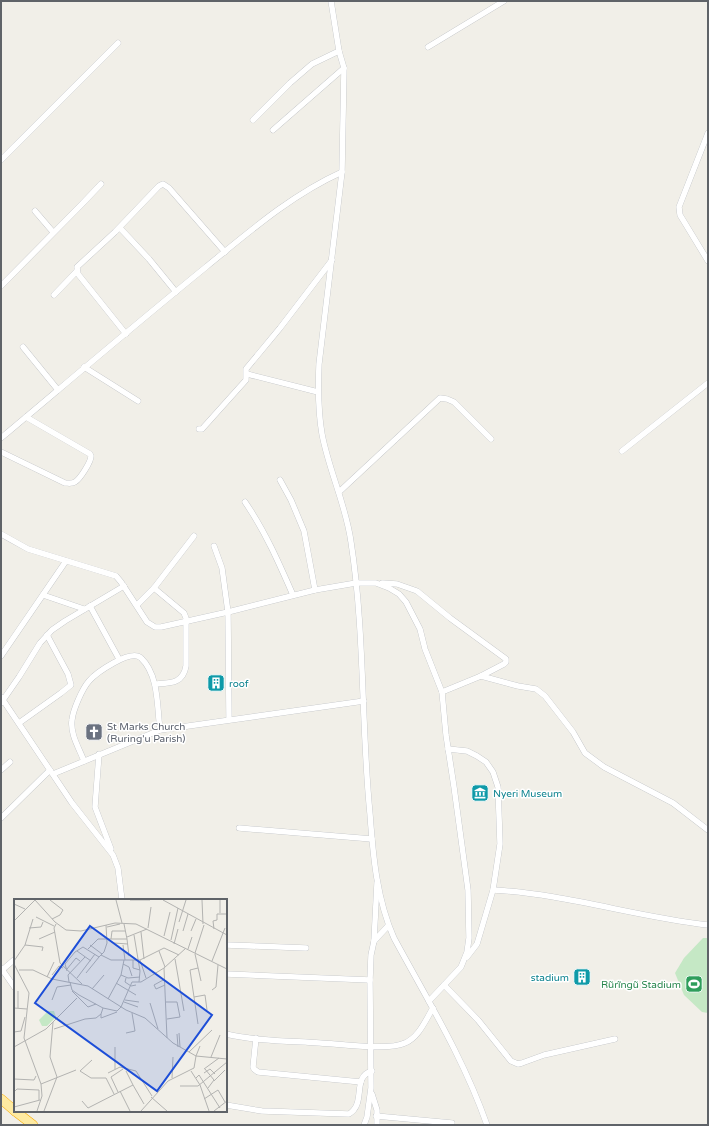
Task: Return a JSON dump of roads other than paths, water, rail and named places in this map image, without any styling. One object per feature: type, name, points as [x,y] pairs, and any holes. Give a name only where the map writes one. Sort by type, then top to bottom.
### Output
[{"type":"highway","points":[[1,1100],[14,1110]]},
{"type":"highway","points":[[16,1112],[32,1125]]},
{"type":"street","points":[[331,1],[339,51],[344,68],[342,172],[321,349],[318,392],[322,434],[346,517],[356,582],[364,701],[365,766],[377,878],[388,926],[466,1071],[487,1125]]},
{"type":"street","points":[[428,47],[504,1]]},
{"type":"street","points":[[1,160],[118,43]]},
{"type":"street","points":[[253,120],[301,73],[322,58],[339,51]]},
{"type":"street","points":[[273,130],[344,68]]},
{"type":"street","points":[[708,133],[679,207],[680,215],[708,261]]},
{"type":"street","points":[[1,438],[84,367],[278,209],[328,178],[342,172]]},
{"type":"street","points":[[1,286],[101,184]]},
{"type":"street","points":[[54,295],[77,271],[80,264],[120,228],[157,188],[163,184],[169,188],[225,252]]},
{"type":"street","points":[[35,211],[53,232]]},
{"type":"street","points":[[120,228],[176,292]]},
{"type":"street","points":[[199,429],[202,429],[246,380],[246,369],[280,328],[332,259]]},
{"type":"street","points":[[77,271],[126,334]]},
{"type":"street","points":[[23,347],[58,390]]},
{"type":"street","points":[[84,367],[138,401]]},
{"type":"street","points":[[247,374],[318,392]]},
{"type":"street","points":[[622,450],[708,383]]},
{"type":"street","points":[[339,492],[440,398],[454,402],[491,439]]},
{"type":"street","points":[[1,452],[65,483],[74,483],[78,479],[90,461],[90,454],[26,417]]},
{"type":"street","points":[[280,480],[291,500],[304,531],[315,590]]},
{"type":"street","points":[[244,502],[257,520],[268,540],[293,595]]},
{"type":"street","points":[[1,534],[28,549],[116,576],[137,605],[147,622],[155,627],[186,622],[293,595],[356,582],[397,584],[417,591],[450,618],[506,659],[504,664],[481,676],[442,692]]},
{"type":"street","points":[[137,605],[154,588],[194,536]]},
{"type":"street","points":[[214,546],[222,568],[228,612],[229,719]]},
{"type":"street","points":[[1,656],[66,561]]},
{"type":"street","points":[[376,583],[399,594],[406,602],[420,629],[425,649],[442,692],[448,749],[468,890],[469,938],[467,952],[461,967]]},
{"type":"street","points":[[114,857],[72,803],[2,700],[40,643],[47,635],[65,621],[124,586]]},
{"type":"street","points":[[154,588],[186,616],[185,672],[178,680],[171,683],[155,684]]},
{"type":"street","points":[[43,596],[84,609]]},
{"type":"street","points":[[90,606],[119,659]]},
{"type":"street","points":[[19,723],[61,694],[71,685],[68,674],[47,635]]},
{"type":"street","points":[[84,760],[72,732],[74,711],[89,681],[119,659],[136,654],[140,657],[151,673],[155,684],[160,730]]},
{"type":"street","points":[[481,676],[518,686],[536,689],[545,696],[573,732],[585,753],[604,767],[673,803],[708,830]]},
{"type":"street","points":[[1,818],[52,772],[160,730],[364,701]]},
{"type":"street","points":[[244,721],[364,701]]},
{"type":"street","points":[[429,1001],[461,967],[477,944],[493,890],[500,844],[498,787],[493,772],[486,762],[477,756],[467,751],[448,749]]},
{"type":"street","points":[[99,754],[94,807],[118,868],[122,899]]},
{"type":"street","points":[[1,770],[10,762]]},
{"type":"street","points":[[239,828],[372,839]]},
{"type":"street","points":[[364,1125],[367,1117],[371,1092],[370,962],[374,941],[375,892],[377,878]]},
{"type":"street","points":[[493,890],[524,892],[631,913],[708,925]]},
{"type":"street","points":[[374,941],[388,926]]},
{"type":"street","points":[[227,945],[306,948]]},
{"type":"street","points":[[14,960],[1,970],[14,987]]},
{"type":"street","points":[[227,974],[370,980]]},
{"type":"street","points":[[444,985],[478,1020],[511,1061],[515,1063],[522,1063],[544,1055],[615,1039]]},
{"type":"street","points":[[227,1034],[256,1038],[371,1047],[396,1046],[408,1042],[418,1032],[433,1008]]},
{"type":"street","points":[[256,1038],[253,1067],[258,1072],[361,1082]]},
{"type":"street","points":[[227,1105],[262,1111],[348,1114],[354,1110],[357,1104],[361,1082],[364,1075],[372,1071]]},
{"type":"street","points":[[371,1092],[377,1110],[377,1125]]},
{"type":"street","points":[[376,1116],[452,1123]]},
{"type":"place","name":"roof","points":[[216,683]]},
{"type":"place","name":"St Marks Church (Ruring'u Parish)","points":[[94,732]]},
{"type":"place","name":"Nyeri Museum","points":[[480,793]]},
{"type":"place","name":"stadium","points":[[582,977]]},
{"type":"place","name":"Rũrĩngũ Stadium","points":[[694,984]]}]
